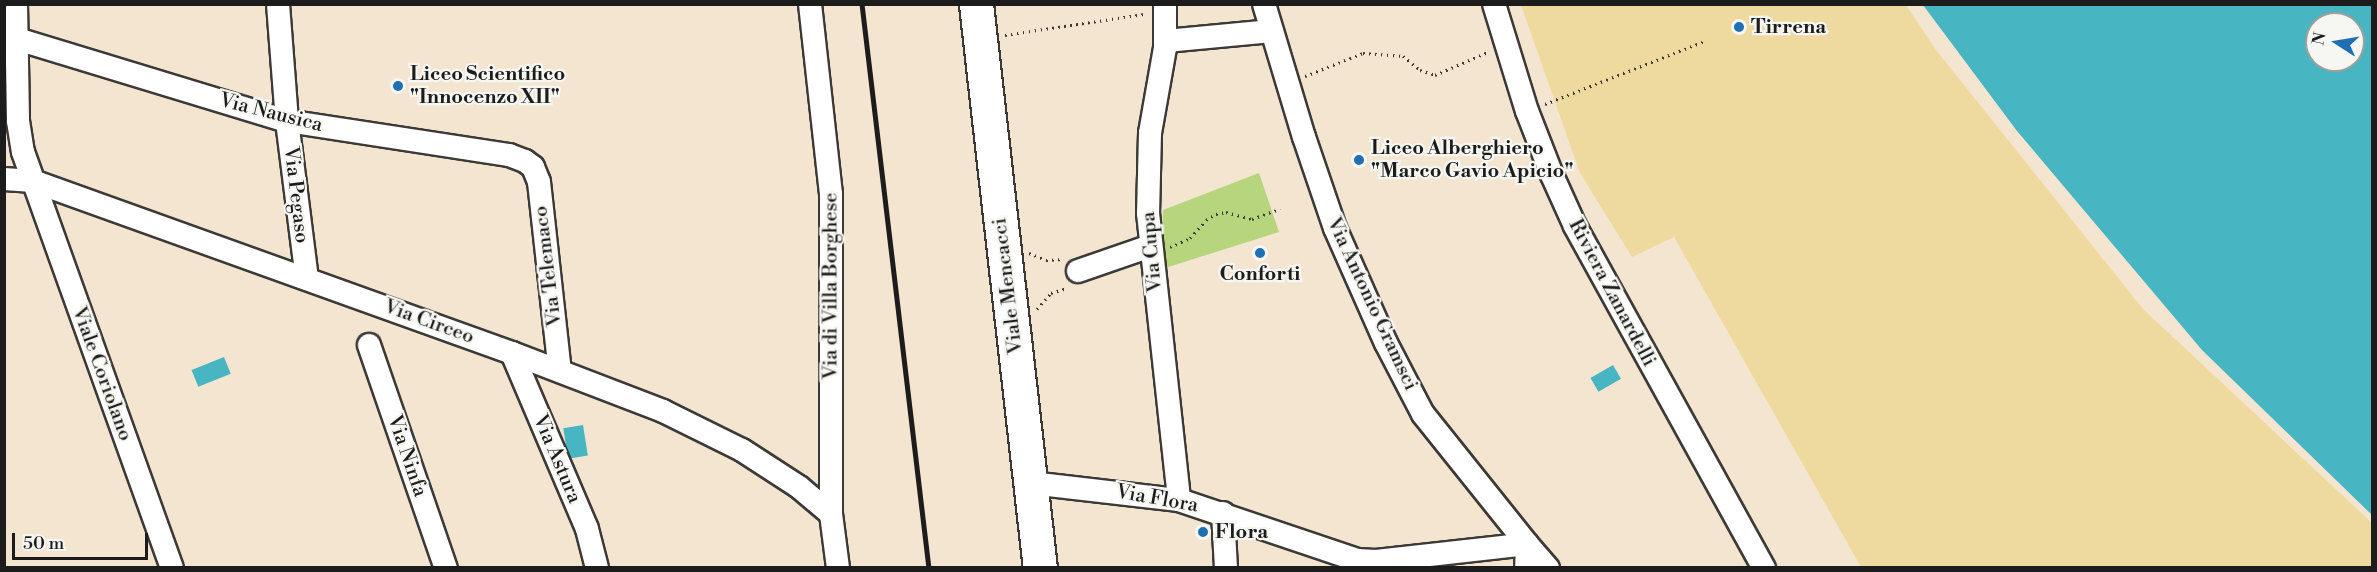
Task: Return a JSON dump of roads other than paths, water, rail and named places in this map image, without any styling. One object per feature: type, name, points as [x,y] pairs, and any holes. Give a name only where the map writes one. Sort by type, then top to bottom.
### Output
[{"type":"main road","name":"Viale Mencacci","points":[[976,4],[1040,567]]},
{"type":"street","name":"Viale Coriolano","points":[[16,4],[19,129],[33,181],[172,567]]},
{"type":"street","name":"Via Pegaso","points":[[278,4],[287,121],[307,279]]},
{"type":"street","name":"Via di Villa Borghese","points":[[810,4],[832,212],[831,514],[838,567]]},
{"type":"street","name":"Via Antonio Gramsci","points":[[1264,4],[1287,83],[1335,228],[1392,353],[1424,414],[1527,544],[1548,567]]},
{"type":"street","name":"Riviera Zanardelli","points":[[1494,4],[1527,111],[1552,175],[1591,257],[1764,567]]},
{"type":"street","name":"Via Cupa","points":[[1165,8],[1166,41],[1150,133],[1150,246],[1179,500]]},
{"type":"street","points":[[1166,41],[1272,31]]},
{"type":"street","name":"Via Nausica","points":[[17,39],[287,121],[509,155],[530,163]]},
{"type":"street","name":"Via Telemaco","points":[[530,163],[539,182],[560,371]]},
{"type":"street","name":"Via Circeo","points":[[4,179],[33,181],[512,353],[663,411],[728,441],[790,480],[831,514]]},
{"type":"street","points":[[1078,271],[1150,246]]},
{"type":"street","name":"Via Ninfa","points":[[369,345],[446,567]]},
{"type":"street","name":"Via Astura","points":[[512,353],[587,529],[597,567]]},
{"type":"street","name":"Via Flora","points":[[1031,483],[1179,500],[1223,513],[1334,555],[1357,560],[1376,561],[1527,544]]},
{"type":"street","points":[[1223,513],[1226,567]]},
{"type":"street","points":[[1526,567],[1527,544]]},
{"type":"water","points":[[1923,5],[2372,5],[2372,515],[2202,350],[2017,131]]},
{"type":"water","points":[[224,357],[231,374],[198,387],[192,370]]},
{"type":"water","points":[[1613,365],[1621,379],[1598,392],[1590,378]]},
{"type":"water","points":[[583,425],[588,456],[568,459],[563,428]]},
{"type":"railway","points":[[862,4],[929,568]]},
{"type":"place","name":"Tirrena","points":[[1739,27]]},
{"type":"place","name":"Liceo Scientifico \"Innocenzo XII\"","points":[[398,86]]},
{"type":"place","name":"Liceo Alberghiero \"Marco Gavio Apicio\"","points":[[1359,160]]},
{"type":"place","name":"Conforti","points":[[1260,253]]},
{"type":"place","name":"Flora","points":[[1203,532]]}]
